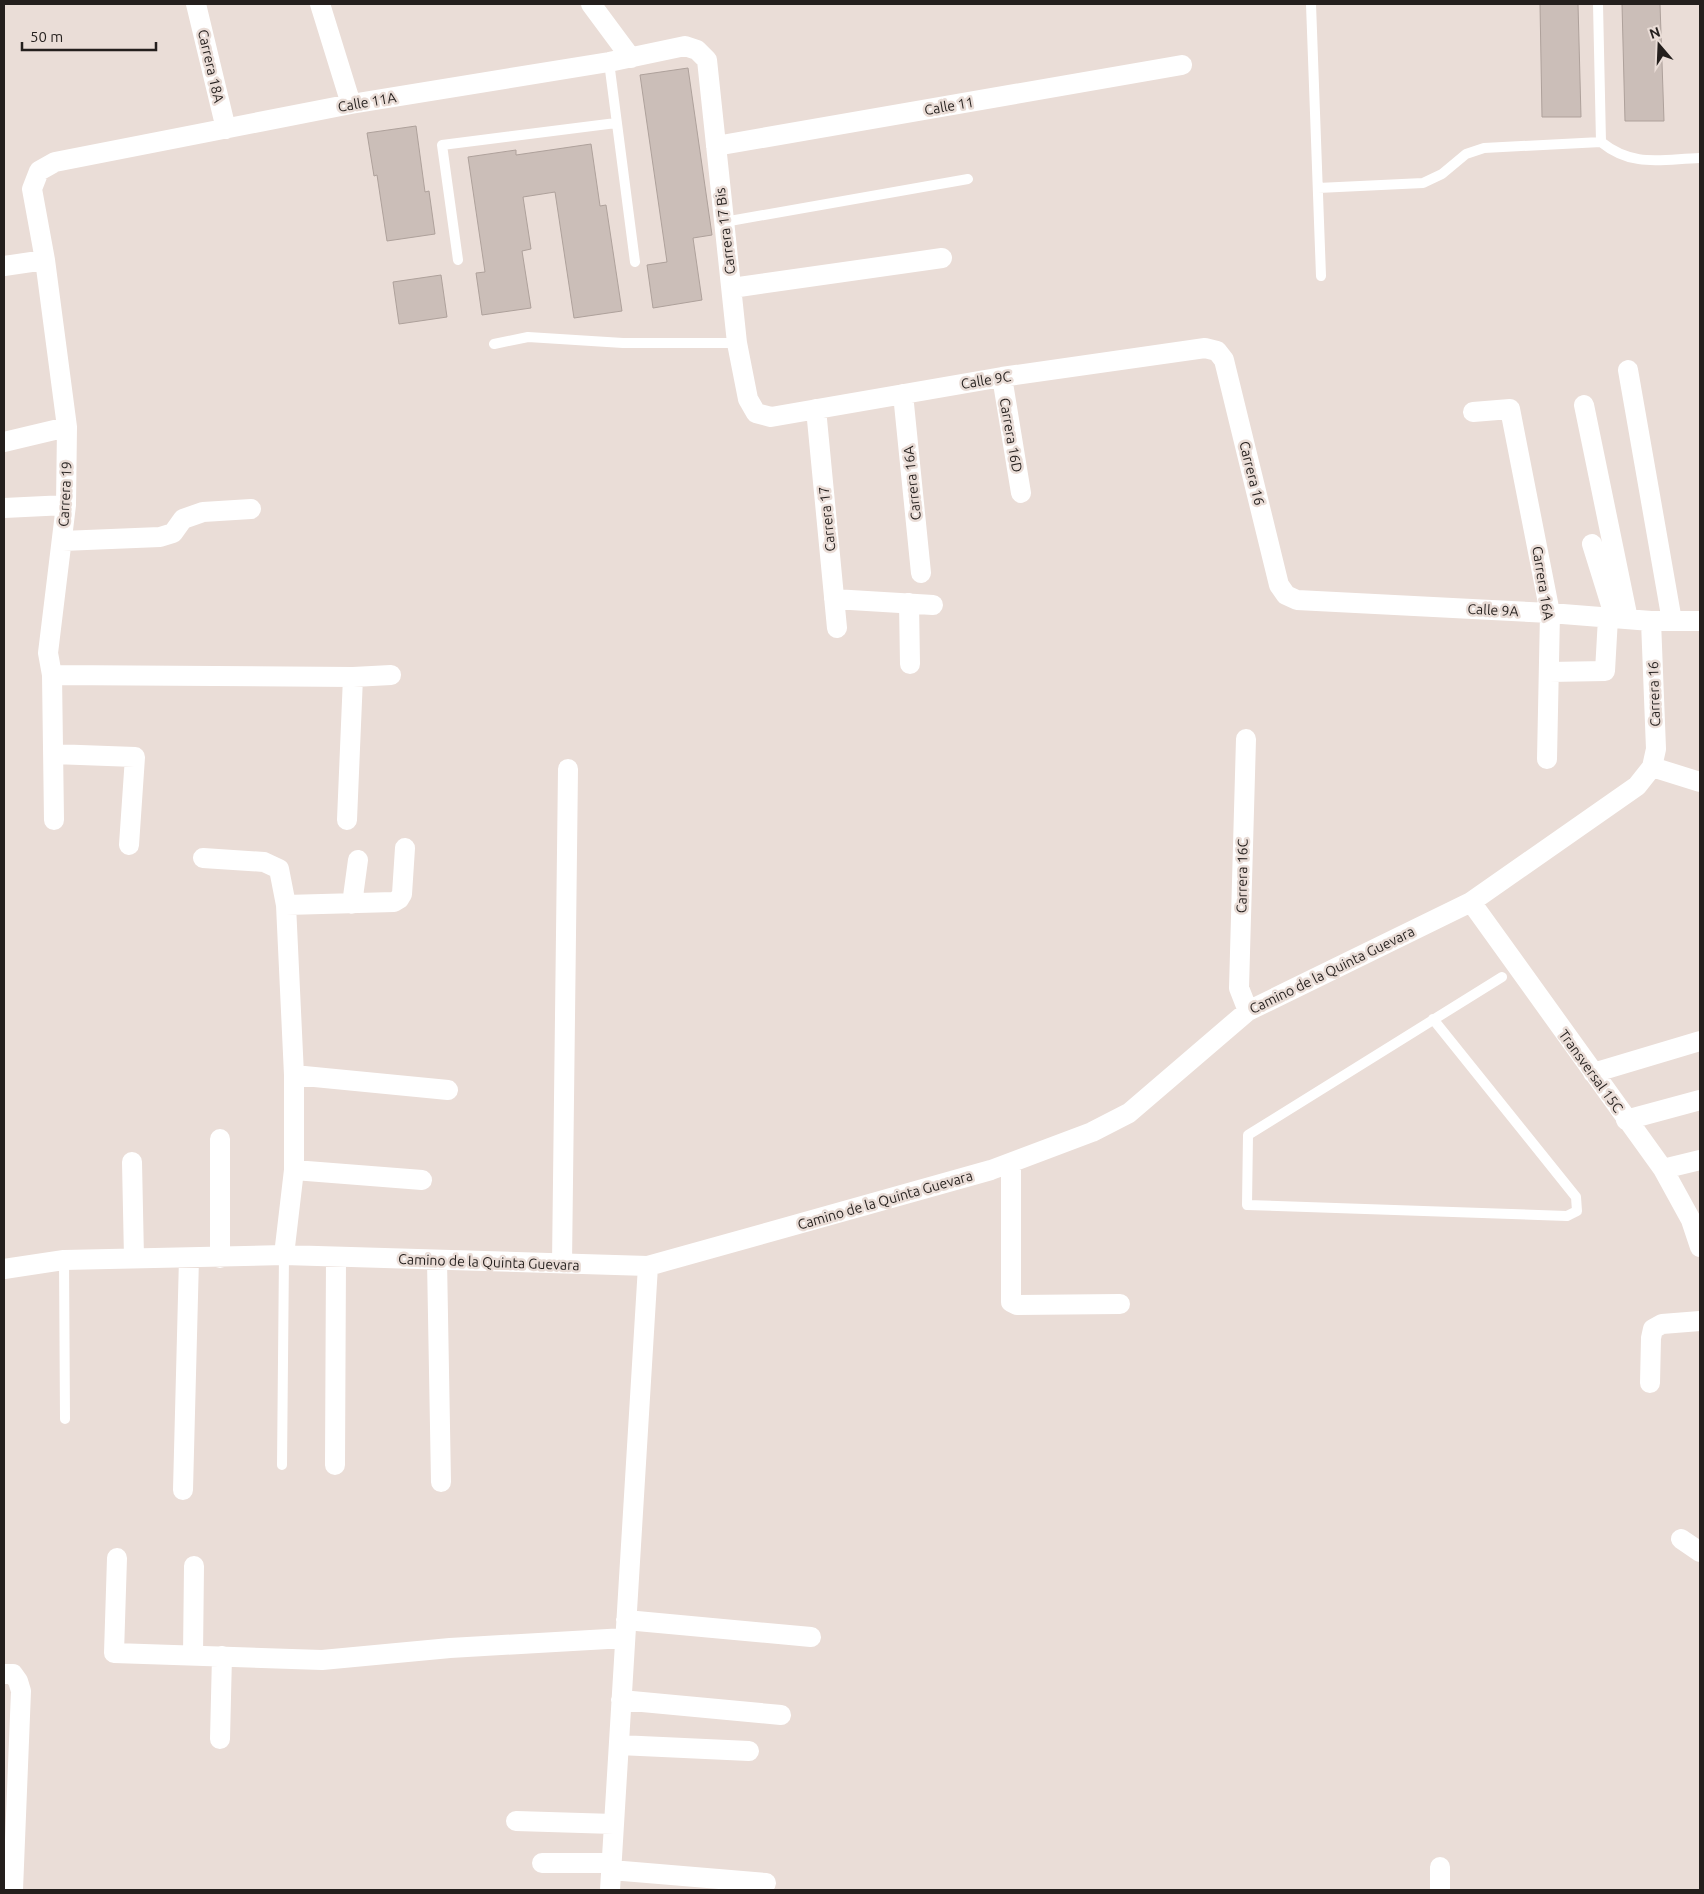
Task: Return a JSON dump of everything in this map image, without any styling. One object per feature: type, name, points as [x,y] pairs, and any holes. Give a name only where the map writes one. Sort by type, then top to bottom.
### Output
[{"type":"street","name":"Carrera 18A","points":[[196,4],[226,129]]},
{"type":"street","points":[[320,4],[352,104]]},
{"type":"street","points":[[591,4],[631,58]]},
{"type":"street","name":"Calle 11A","points":[[39,171],[55,162],[352,104],[609,62],[685,46],[697,50]]},
{"type":"street","name":"Carrera 17 Bis","points":[[697,50],[707,60],[737,343],[748,399],[756,413]]},
{"type":"street","name":"Calle 11","points":[[716,146],[1182,65]]},
{"type":"street","name":"Carrera 19","points":[[39,171],[32,189],[45,260],[67,427],[66,504],[48,653],[52,675],[54,820]]},
{"type":"street","points":[[732,288],[942,258]]},
{"type":"street","points":[[4,266],[45,260]]},
{"type":"street","name":"Calle 9C","points":[[756,413],[771,417],[1002,377],[1205,348],[1217,351]]},
{"type":"street","name":"Carrera 16","points":[[1217,351],[1224,360],[1279,585],[1286,595]]},
{"type":"street","points":[[1628,370],[1672,621]]},
{"type":"street","name":"Carrera 16D","points":[[1002,377],[1021,493]]},
{"type":"street","name":"Carrera 16A","points":[[903,394],[921,573]]},
{"type":"street","points":[[1549,672],[1605,671],[1617,618],[1584,405]]},
{"type":"street","name":"Carrera 17","points":[[816,409],[837,628]]},
{"type":"street","name":"Carrera 16A","points":[[1473,412],[1510,409],[1550,612],[1547,759]]},
{"type":"street","points":[[4,442],[67,427]]},
{"type":"street","points":[[4,508],[66,504]]},
{"type":"street","points":[[62,540],[160,537],[174,533],[183,519],[203,512],[251,509]]},
{"type":"street","points":[[1592,544],[1617,618]]},
{"type":"street","name":"Calle 9A","points":[[1286,595],[1297,600],[1550,612],[1651,621],[1700,621]]},
{"type":"street","points":[[834,600],[933,604]]},
{"type":"street","points":[[909,603],[910,664]]},
{"type":"street","name":"Carrera 16","points":[[1651,621],[1656,749],[1652,767]]},
{"type":"street","points":[[52,675],[353,677],[391,675]]},
{"type":"street","points":[[347,820],[353,677]]},
{"type":"street","name":"Carrera 16C","points":[[1246,739],[1239,988],[1248,1011]]},
{"type":"street","points":[[54,754],[135,757],[129,845]]},
{"type":"street","points":[[1652,767],[1700,782]]},
{"type":"street","name":"Camino de la Quinta Guevara","points":[[4,1269],[64,1260],[220,1258],[284,1255],[648,1266],[991,1170],[1092,1132],[1129,1113],[1248,1011],[1471,902],[1637,786],[1652,767]]},
{"type":"street","points":[[562,1264],[568,769]]},
{"type":"street","points":[[286,905],[394,902],[402,894],[406,848]]},
{"type":"street","points":[[203,858],[264,862],[279,869],[286,905],[294,1075],[294,1170],[284,1255]]},
{"type":"street","points":[[352,904],[358,860]]},
{"type":"street","name":"Transversal 15C","points":[[1471,902],[1509,973],[1593,1073],[1663,1170],[1691,1220],[1700,1247]]},
{"type":"street","points":[[1593,1073],[1700,1041]]},
{"type":"street","points":[[294,1075],[448,1090]]},
{"type":"street","points":[[1626,1120],[1700,1100]]},
{"type":"street","points":[[220,1139],[220,1258]]},
{"type":"street","points":[[1663,1170],[1700,1160]]},
{"type":"street","points":[[132,1162],[134,1258]]},
{"type":"street","points":[[1012,1163],[1011,1302],[1017,1305],[1120,1304]]},
{"type":"street","points":[[294,1170],[422,1180]]},
{"type":"street","points":[[184,1490],[189,1258]]},
{"type":"street","points":[[335,1465],[336,1258]]},
{"type":"street","points":[[437,1260],[441,1482]]},
{"type":"street","points":[[610,1890],[648,1266]]},
{"type":"street","points":[[1650,1383],[1651,1338],[1654,1329],[1662,1324],[1700,1321]]},
{"type":"street","points":[[1681,1539],[1700,1552]]},
{"type":"street","points":[[117,1558],[114,1653],[322,1660],[625,1629],[811,1637]]},
{"type":"street","points":[[193,1655],[194,1566]]},
{"type":"street","points":[[220,1739],[222,1656]]},
{"type":"street","points":[[4,1674],[13,1674],[18,1681],[21,1691],[9,1856],[13,1890]]},
{"type":"street","points":[[621,1700],[780,1715]]},
{"type":"street","points":[[618,1745],[749,1751]]},
{"type":"street","points":[[516,1821],[614,1824]]},
{"type":"street","points":[[542,1863],[612,1866],[766,1883]]},
{"type":"street","points":[[1440,1867],[1440,1890]]},
{"type":"lane","points":[[1311,4],[1322,276]]},
{"type":"lane","points":[[1598,4],[1601,142]]},
{"type":"lane","points":[[609,62],[635,262]]},
{"type":"lane","points":[[458,260],[442,145],[616,123]]},
{"type":"lane","points":[[1318,188],[1423,183],[1442,174],[1466,154],[1484,148],[1601,142],[1616,154],[1634,160],[1700,158]]},
{"type":"lane","points":[[724,222],[968,179]]},
{"type":"lane","points":[[494,344],[528,337],[623,343],[737,343]]},
{"type":"lane","points":[[1433,1019],[1576,1197],[1577,1211],[1567,1216],[1248,1205],[1248,1135],[1433,1019],[1509,973]]},
{"type":"lane","points":[[282,1465],[284,1255]]},
{"type":"lane","points":[[64,1260],[65,1419]]},
{"type":"building","points":[[1540,4],[1578,4],[1581,117],[1542,117]]},
{"type":"building","points":[[1622,4],[1660,4],[1664,121],[1625,121]]},
{"type":"building","points":[[688,68],[712,235],[693,238],[702,300],[653,308],[647,265],[667,262],[640,75]]},
{"type":"building","points":[[416,126],[425,192],[429,191],[435,234],[387,241],[377,175],[374,176],[367,133]]},
{"type":"building","points":[[591,144],[600,206],[606,205],[622,311],[574,318],[555,192],[523,197],[531,249],[522,251],[531,308],[482,315],[476,273],[485,272],[468,157],[516,150],[516,155]]},
{"type":"building","points":[[441,275],[447,317],[399,324],[393,282]]}]
